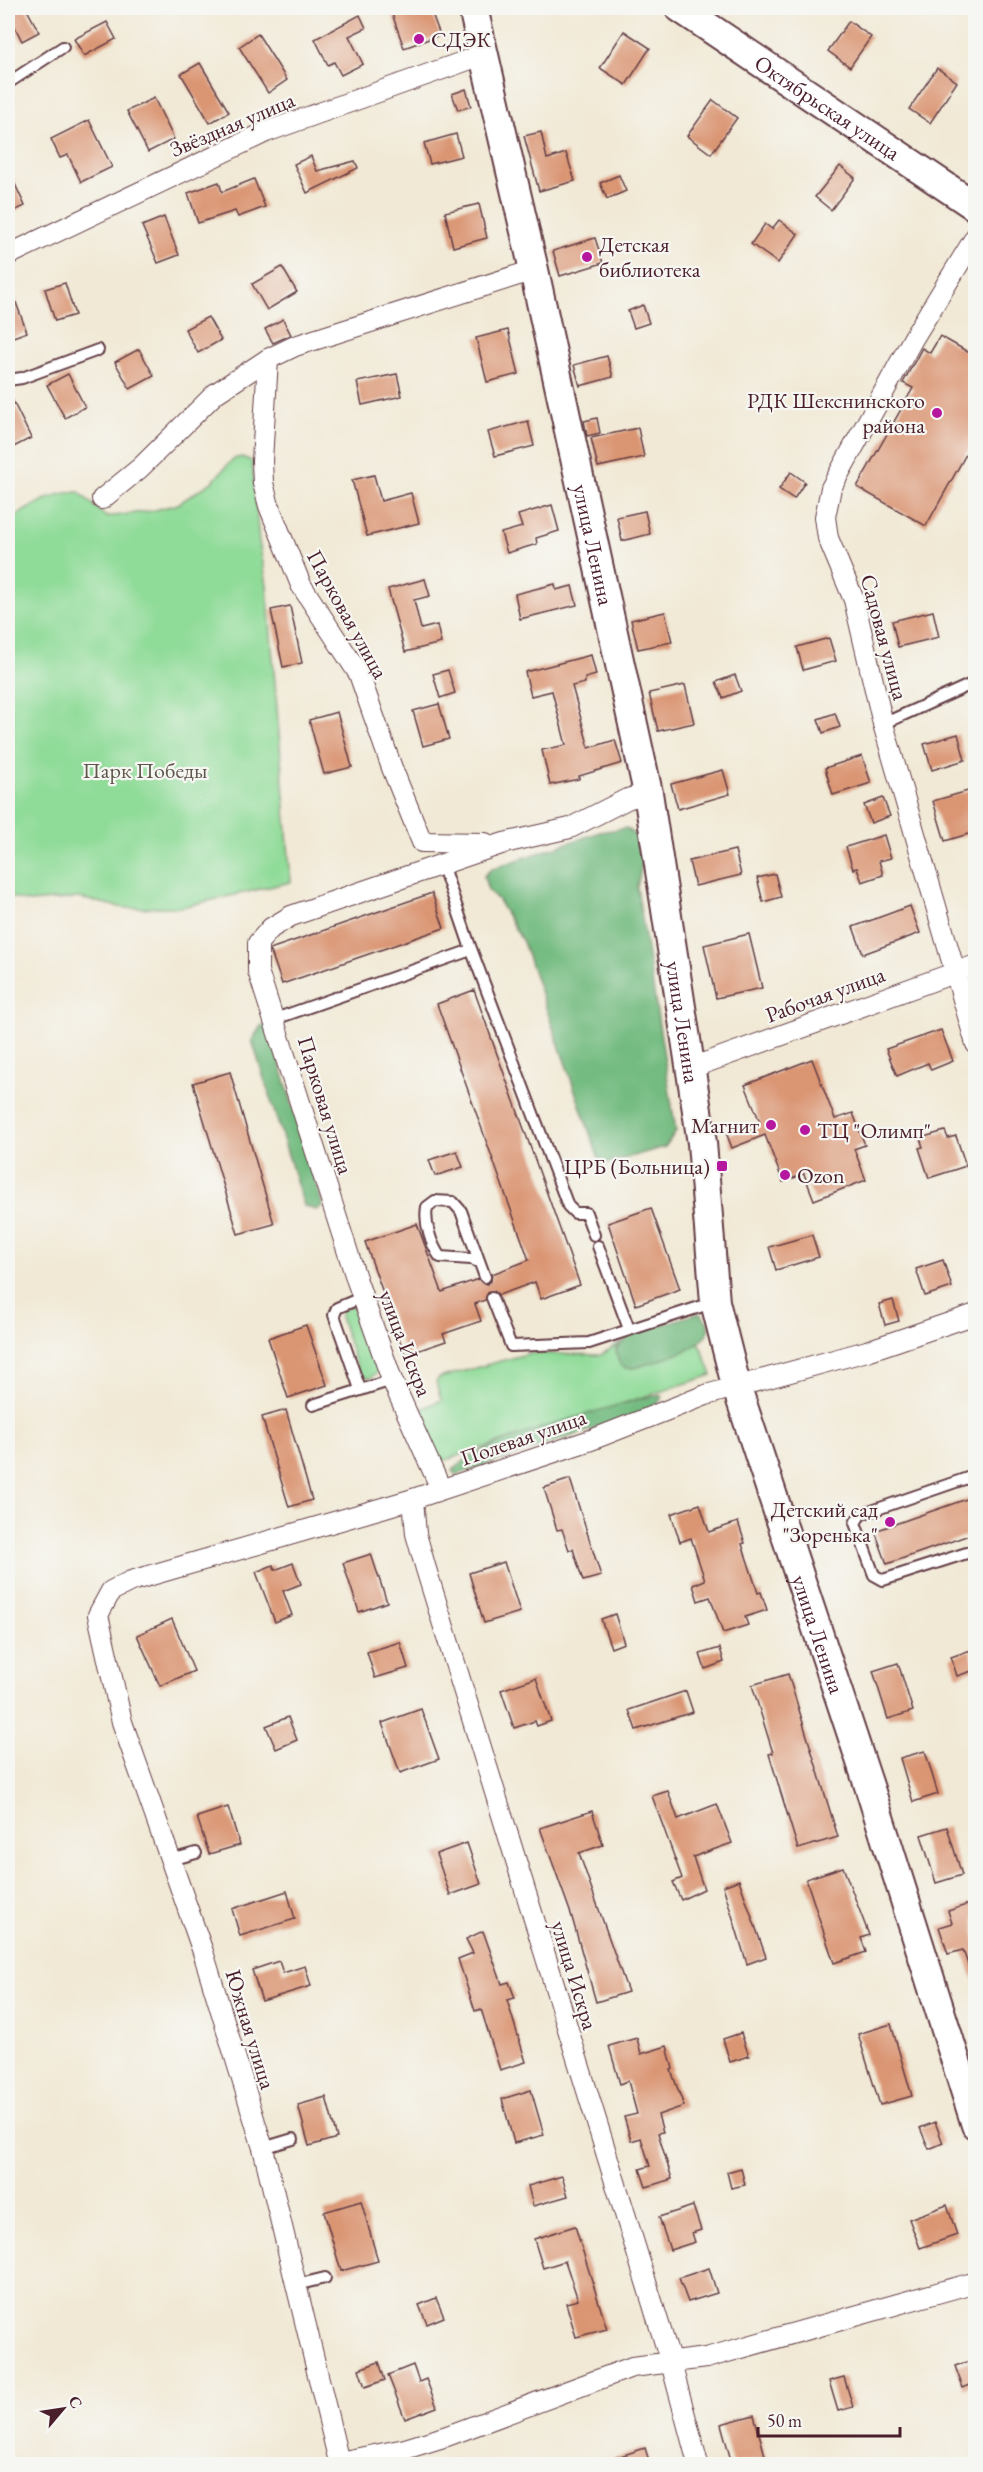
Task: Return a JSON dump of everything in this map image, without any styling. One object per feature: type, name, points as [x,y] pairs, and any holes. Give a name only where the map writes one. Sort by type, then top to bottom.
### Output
[{"type":"street","name":"улица Ленина","points":[[473,8],[482,55],[534,270],[648,793],[702,1143],[715,1302],[736,1385],[870,1789],[975,2125]]},
{"type":"street","name":"Октябрьская улица","points":[[680,8],[975,207]]},
{"type":"street","name":"Звёздная улица","points":[[8,255],[266,132],[482,55]]},
{"type":"street","name":"Садовая улица","points":[[972,248],[886,387],[831,488],[826,503],[828,538],[851,591],[883,724],[975,1044]]},
{"type":"street","points":[[102,499],[140,468],[216,393],[268,358],[295,346],[534,270]]},
{"type":"street","name":"Парковая улица","points":[[268,358],[262,462],[263,483],[269,506],[301,585],[359,674],[392,768],[422,842],[504,843]]},
{"type":"street","points":[[274,1016],[256,960],[258,943],[271,928],[291,916],[504,843],[570,828],[627,799],[648,793]]},
{"type":"street","name":"Рабочая улица","points":[[691,1068],[975,965]]},
{"type":"street","name":"Парковая улица","points":[[274,1016],[333,1211]]},
{"type":"street","name":"улица Искра","points":[[333,1211],[392,1380],[441,1490]]},
{"type":"street","name":"Полевая улица","points":[[98,1615],[111,1591],[131,1581],[413,1500],[591,1440],[736,1385],[867,1351],[975,1314]]},
{"type":"street","name":"улица Искра","points":[[413,1500],[416,1534],[671,2363],[698,2464]]},
{"type":"street","name":"Южная улица","points":[[98,1615],[122,1722],[203,1952],[263,2148],[339,2463],[405,2450],[632,2367],[671,2363]]},
{"type":"street","points":[[671,2363],[706,2358],[975,2282]]},
{"type":"lane","points":[[8,83],[63,47]]},
{"type":"lane","points":[[8,380],[22,378],[98,350]]},
{"type":"lane","points":[[883,724],[975,682]]},
{"type":"lane","points":[[442,864],[471,950],[568,1206],[575,1213],[586,1213],[594,1235]]},
{"type":"lane","points":[[274,1016],[471,950]]},
{"type":"lane","points":[[479,1262],[471,1259],[440,1257],[435,1250],[425,1217],[427,1207],[435,1201],[453,1202],[461,1211],[485,1276]]},
{"type":"lane","points":[[598,1246],[629,1329]]},
{"type":"lane","points":[[360,1389],[334,1315],[337,1308],[363,1297]]},
{"type":"lane","points":[[492,1298],[511,1346],[589,1343],[715,1302]]},
{"type":"lane","points":[[313,1405],[392,1380]]},
{"type":"lane","points":[[975,1476],[860,1515],[855,1523],[874,1575],[884,1580],[975,1550]]},
{"type":"lane","points":[[171,1860],[196,1853]]},
{"type":"lane","points":[[263,2148],[293,2139]]},
{"type":"lane","points":[[296,2286],[326,2278]]},
{"type":"green space","name":"Парк Победы","points":[[242,457],[252,461],[259,542],[267,585],[291,882],[182,907],[125,908],[79,898],[29,902],[8,896],[8,521],[50,497],[79,492],[106,517],[151,511],[178,504],[212,482],[233,459]]},
{"type":"green space","points":[[626,828],[639,840],[641,847],[642,862],[637,887],[676,1131],[665,1147],[601,1165],[523,942],[498,900],[488,890],[484,876],[491,869],[600,832]]},
{"type":"green space","points":[[268,1024],[322,1203],[322,1206],[316,1210],[304,1206],[252,1040],[261,1026]]},
{"type":"green space","points":[[352,1306],[357,1310],[379,1371],[371,1378],[360,1376],[340,1317],[341,1310]]},
{"type":"green space","points":[[699,1313],[707,1322],[708,1331],[703,1339],[694,1346],[636,1368],[624,1367],[620,1363],[616,1349],[632,1334]]},
{"type":"green space","points":[[621,1342],[616,1349],[626,1368],[687,1350],[699,1342],[712,1375],[439,1462],[414,1412],[441,1400],[436,1382],[439,1378],[530,1353],[601,1355]]},
{"type":"green space","points":[[661,1395],[662,1398],[653,1409],[462,1473],[455,1475],[453,1471],[465,1460],[511,1438],[599,1410]]},
{"type":"building","points":[[8,8],[26,8],[39,32],[22,41],[8,13]]},
{"type":"building","points":[[390,8],[430,8],[440,35],[404,48]]},
{"type":"building","points":[[360,15],[366,28],[349,36],[363,64],[341,75],[334,62],[328,65],[315,39]]},
{"type":"building","points":[[849,21],[871,37],[850,67],[828,51]]},
{"type":"building","points":[[107,22],[116,39],[84,56],[74,39]]},
{"type":"building","points":[[624,31],[650,48],[626,85],[600,68]]},
{"type":"building","points":[[258,34],[287,80],[268,93],[239,47]]},
{"type":"building","points":[[200,63],[229,112],[210,123],[181,74]]},
{"type":"building","points":[[937,68],[957,82],[930,123],[909,109]]},
{"type":"building","points":[[466,89],[471,106],[458,110],[452,94]]},
{"type":"building","points":[[154,98],[174,139],[148,152],[127,111]]},
{"type":"building","points":[[713,100],[737,118],[711,154],[687,136]]},
{"type":"building","points":[[89,120],[112,167],[81,182],[68,155],[60,158],[51,139]]},
{"type":"building","points":[[541,132],[547,159],[566,153],[575,181],[539,191],[524,136]]},
{"type":"building","points":[[456,134],[462,156],[430,164],[424,143]]},
{"type":"building","points":[[311,156],[317,171],[355,161],[358,168],[307,193],[294,164]]},
{"type":"building","points":[[840,166],[855,178],[831,210],[815,197]]},
{"type":"building","points":[[8,169],[25,206],[8,214]]},
{"type":"building","points":[[619,175],[626,191],[607,199],[600,183]]},
{"type":"building","points":[[254,179],[265,207],[238,217],[235,211],[198,223],[188,193],[219,182],[222,192]]},
{"type":"building","points":[[479,204],[487,238],[453,247],[445,212]]},
{"type":"building","points":[[164,217],[179,255],[158,263],[142,226]]},
{"type":"building","points":[[779,220],[798,234],[778,263],[751,244],[765,224],[772,229]]},
{"type":"building","points":[[595,238],[603,263],[560,276],[553,251]]},
{"type":"building","points":[[282,267],[297,292],[267,310],[252,284]]},
{"type":"building","points":[[65,283],[75,315],[55,321],[45,289]]},
{"type":"building","points":[[8,285],[27,332],[8,339]]},
{"type":"building","points":[[643,305],[649,323],[634,328],[628,311]]},
{"type":"building","points":[[208,317],[221,340],[198,353],[185,329]]},
{"type":"building","points":[[283,319],[291,335],[273,343],[265,329]]},
{"type":"building","points":[[508,330],[519,374],[487,382],[476,338]]},
{"type":"building","name":"РДК Шекснинского района","points":[[940,336],[975,356],[975,438],[926,526],[857,487],[913,388],[903,383],[922,348],[930,353]]},
{"type":"building","points":[[139,349],[154,376],[130,389],[115,362]]},
{"type":"building","points":[[607,356],[613,377],[580,386],[574,365]]},
{"type":"building","points":[[68,374],[85,407],[65,418],[47,385]]},
{"type":"building","points":[[397,374],[402,396],[362,405],[357,382]]},
{"type":"building","points":[[8,391],[31,438],[8,450]]},
{"type":"building","points":[[597,418],[600,433],[587,436],[584,421]]},
{"type":"building","points":[[528,421],[534,446],[495,456],[488,432]]},
{"type":"building","points":[[638,428],[644,457],[598,467],[591,438]]},
{"type":"building","points":[[791,472],[805,482],[794,499],[779,489]]},
{"type":"building","points":[[374,475],[381,501],[411,493],[419,523],[367,536],[352,480]]},
{"type":"building","points":[[552,505],[559,531],[536,538],[537,544],[507,553],[501,533],[522,527],[518,515]]},
{"type":"building","points":[[645,511],[650,534],[622,541],[617,517]]},
{"type":"building","points":[[425,579],[430,596],[414,600],[421,629],[437,625],[441,643],[405,652],[388,589]]},
{"type":"building","points":[[555,584],[556,590],[572,586],[577,605],[520,619],[515,594]]},
{"type":"building","points":[[290,606],[302,663],[283,667],[271,610]]},
{"type":"building","points":[[933,611],[939,637],[898,647],[892,621]]},
{"type":"building","points":[[665,612],[672,642],[638,649],[631,620]]},
{"type":"building","points":[[829,638],[836,661],[803,670],[797,647]]},
{"type":"building","points":[[591,655],[596,675],[585,678],[585,683],[572,686],[589,748],[615,740],[622,763],[579,776],[579,779],[550,785],[542,750],[566,745],[552,691],[531,696],[525,672]]},
{"type":"building","points":[[448,670],[455,693],[440,698],[433,674]]},
{"type":"building","points":[[735,675],[741,691],[723,698],[716,682]]},
{"type":"building","points":[[685,685],[694,723],[658,731],[649,693]]},
{"type":"building","points":[[439,704],[449,739],[423,746],[413,711]]},
{"type":"building","points":[[337,712],[352,767],[324,774],[309,720]]},
{"type":"building","points":[[835,713],[840,727],[823,733],[818,719]]},
{"type":"building","points":[[958,734],[965,760],[932,770],[924,744]]},
{"type":"building","points":[[862,756],[871,783],[833,795],[825,768]]},
{"type":"building","points":[[723,770],[730,794],[678,809],[671,784]]},
{"type":"building","points":[[975,789],[975,832],[945,841],[933,801]]},
{"type":"building","points":[[883,798],[890,816],[871,823],[864,805]]},
{"type":"building","points":[[884,835],[891,858],[879,861],[883,875],[862,882],[857,868],[853,869],[846,847]]},
{"type":"building","points":[[735,850],[741,875],[695,886],[689,861]]},
{"type":"building","points":[[775,874],[781,897],[763,902],[757,878]]},
{"type":"building","points":[[432,893],[444,928],[282,984],[270,949]]},
{"type":"building","points":[[910,906],[920,933],[863,954],[853,927]]},
{"type":"building","points":[[749,934],[762,988],[716,998],[704,945]]},
{"type":"building","points":[[474,990],[580,1285],[541,1299],[535,1282],[499,1295],[494,1291],[489,1291],[485,1300],[475,1304],[481,1321],[443,1334],[446,1341],[405,1355],[365,1242],[417,1224],[442,1292],[478,1279],[487,1284],[491,1281],[492,1274],[529,1260],[437,1004]]},
{"type":"building","points":[[941,1030],[953,1061],[931,1070],[928,1063],[897,1076],[886,1049]]},
{"type":"building","name":"ТЦ \"Олимп\"","points":[[812,1059],[835,1119],[853,1113],[865,1145],[854,1149],[866,1180],[814,1200],[804,1174],[783,1182],[765,1135],[732,1148],[727,1135],[760,1122],[745,1085]]},
{"type":"building","points":[[230,1072],[274,1224],[238,1234],[193,1083]]},
{"type":"building","points":[[945,1131],[948,1138],[956,1136],[966,1166],[929,1178],[919,1148],[923,1147],[920,1138]]},
{"type":"building","points":[[457,1151],[463,1167],[435,1176],[429,1160]]},
{"type":"building","points":[[651,1208],[680,1289],[636,1305],[608,1223]]},
{"type":"building","points":[[812,1235],[819,1257],[776,1270],[769,1247]]},
{"type":"building","points":[[943,1260],[952,1287],[925,1296],[916,1269]]},
{"type":"building","points":[[893,1300],[899,1321],[885,1325],[879,1304]]},
{"type":"building","points":[[306,1325],[327,1385],[288,1398],[268,1338]]},
{"type":"building","points":[[286,1410],[312,1500],[289,1507],[262,1417]]},
{"type":"building","points":[[570,1479],[601,1576],[583,1581],[573,1549],[569,1550],[562,1529],[557,1530],[544,1488]]},
{"type":"building","points":[[975,1496],[975,1533],[887,1564],[875,1531]]},
{"type":"building","points":[[700,1504],[709,1532],[738,1522],[745,1543],[742,1544],[758,1593],[761,1592],[767,1610],[745,1617],[748,1625],[723,1633],[710,1597],[698,1601],[693,1585],[705,1580],[691,1538],[680,1542],[671,1514]]},
{"type":"building","points":[[371,1554],[387,1602],[359,1612],[343,1563]]},
{"type":"building","points":[[504,1562],[520,1612],[484,1623],[469,1573]]},
{"type":"building","points":[[293,1563],[301,1584],[283,1591],[292,1615],[275,1622],[256,1572],[273,1565],[275,1570]]},
{"type":"building","points":[[615,1614],[624,1643],[611,1648],[601,1619]]},
{"type":"building","points":[[172,1619],[194,1671],[160,1686],[137,1635]]},
{"type":"building","points":[[400,1642],[408,1668],[375,1678],[367,1652]]},
{"type":"building","points":[[720,1648],[724,1662],[705,1669],[700,1654]]},
{"type":"building","points":[[971,1650],[975,1670],[957,1676],[951,1657]]},
{"type":"building","points":[[898,1663],[913,1711],[888,1719],[873,1671]]},
{"type":"building","points":[[788,1674],[838,1837],[798,1849],[769,1754],[773,1753],[752,1685]]},
{"type":"building","points":[[536,1678],[551,1721],[537,1726],[535,1721],[514,1728],[501,1690]]},
{"type":"building","points":[[686,1691],[693,1712],[636,1730],[629,1710]]},
{"type":"building","points":[[421,1709],[439,1759],[400,1773],[382,1723]]},
{"type":"building","points":[[288,1717],[297,1740],[276,1749],[266,1726]]},
{"type":"building","points":[[925,1751],[938,1794],[913,1802],[900,1758]]},
{"type":"building","points":[[668,1791],[678,1819],[717,1804],[732,1843],[693,1857],[704,1889],[681,1900],[673,1882],[682,1878],[652,1796]]},
{"type":"building","points":[[228,1807],[240,1845],[209,1854],[197,1817]]},
{"type":"building","points":[[592,1811],[603,1845],[579,1853],[628,1992],[596,2002],[571,1914],[540,1828]]},
{"type":"building","points":[[947,1827],[962,1875],[936,1883],[921,1835]]},
{"type":"building","points":[[467,1843],[481,1884],[450,1895],[436,1854]]},
{"type":"building","points":[[843,1867],[869,1935],[861,1938],[866,1952],[834,1963],[806,1879]]},
{"type":"building","points":[[739,1880],[766,1957],[747,1964],[723,1886]]},
{"type":"building","points":[[287,1891],[295,1919],[240,1936],[232,1909]]},
{"type":"building","points":[[975,1902],[975,1980],[973,1980],[963,1950],[948,1954],[939,1927],[952,1923],[948,1911]]},
{"type":"building","points":[[483,1931],[502,1984],[509,1982],[515,1998],[507,2000],[526,2062],[500,2070],[481,2009],[475,2011],[458,1959],[473,1953],[466,1939]]},
{"type":"building","points":[[279,1961],[283,1973],[305,1966],[311,1986],[262,2001],[252,1970]]},
{"type":"building","points":[[891,2024],[912,2096],[880,2105],[858,2034]]},
{"type":"building","points":[[741,2033],[749,2056],[730,2062],[723,2039]]},
{"type":"building","points":[[637,2038],[641,2054],[667,2046],[673,2069],[671,2070],[684,2106],[658,2115],[663,2132],[658,2133],[672,2179],[646,2187],[640,2169],[650,2166],[641,2138],[631,2141],[624,2117],[637,2114],[628,2081],[620,2084],[609,2046]]},
{"type":"building","points":[[531,2090],[544,2135],[514,2143],[502,2099]]},
{"type":"building","points":[[326,2097],[337,2138],[309,2146],[298,2105]]},
{"type":"building","points":[[935,2122],[943,2143],[929,2149],[920,2128]]},
{"type":"building","points":[[741,2168],[745,2185],[731,2188],[727,2172]]},
{"type":"building","points":[[562,2176],[568,2196],[533,2206],[528,2186]]},
{"type":"building","points":[[361,2201],[378,2261],[341,2271],[324,2212]]},
{"type":"building","points":[[947,2205],[957,2235],[920,2248],[909,2219]]},
{"type":"building","points":[[693,2206],[701,2230],[692,2233],[695,2242],[670,2250],[659,2217]]},
{"type":"building","points":[[575,2226],[607,2329],[576,2337],[566,2303],[578,2300],[565,2261],[543,2268],[534,2239]]},
{"type":"building","points":[[709,2268],[717,2293],[688,2302],[679,2278]]},
{"type":"building","points":[[436,2298],[444,2317],[427,2324],[419,2305]]},
{"type":"building","points":[[975,2359],[975,2383],[963,2388],[955,2366]]},
{"type":"building","points":[[379,2362],[385,2380],[365,2387],[359,2369]]},
{"type":"building","points":[[413,2365],[419,2382],[426,2379],[437,2407],[405,2419],[388,2375]]},
{"type":"building","points":[[844,2377],[853,2407],[838,2411],[829,2381]]},
{"type":"building","points":[[754,2415],[766,2459],[732,2464],[721,2424]]},
{"type":"building","points":[[645,2448],[650,2464],[605,2464],[605,2461]]},
{"type":"place","name":"СДЭК","points":[[419,39]]},
{"type":"place","name":"Детская библиотека","points":[[587,257]]},
{"type":"place","name":"РДК Шекснинского района","points":[[937,413]]},
{"type":"place","name":"Магнит","points":[[771,1125]]},
{"type":"place","name":"ТЦ \"Олимп\"","points":[[805,1130]]},
{"type":"place","name":"ЦРБ (Больница)","points":[[722,1166]]},
{"type":"place","name":"Ozon","points":[[785,1175]]},
{"type":"place","name":"Детский сад \"Зоренька\"","points":[[890,1522]]}]
